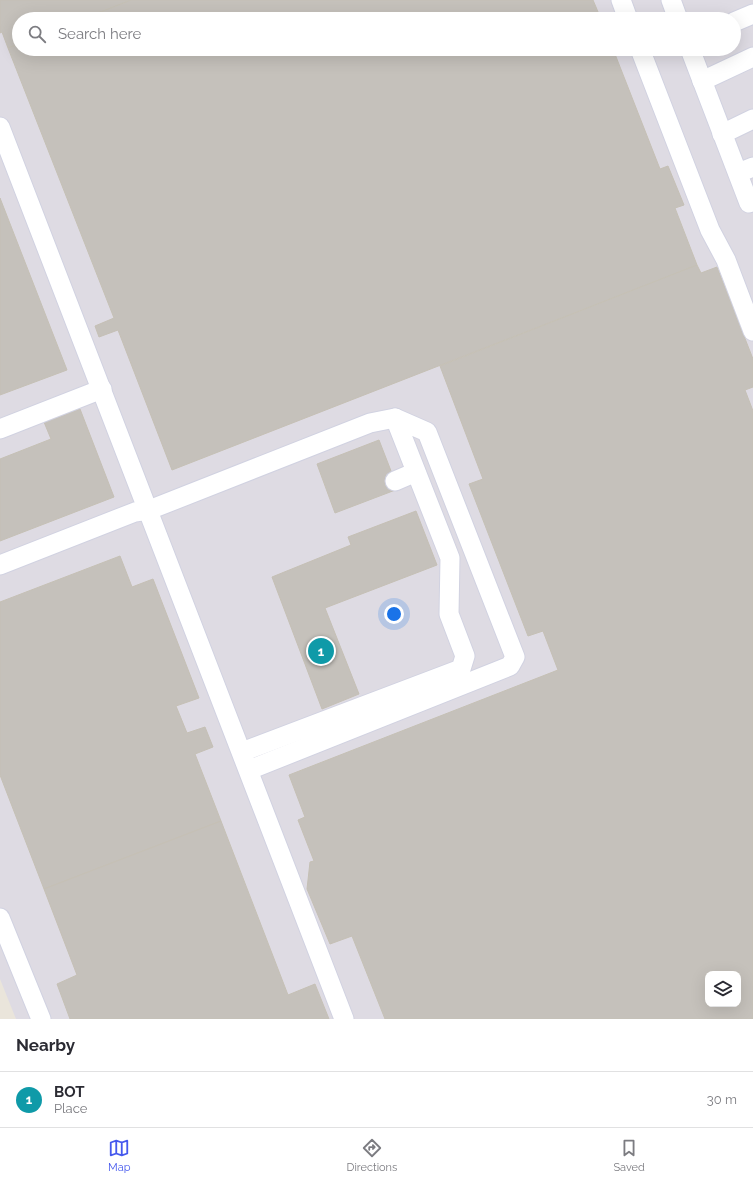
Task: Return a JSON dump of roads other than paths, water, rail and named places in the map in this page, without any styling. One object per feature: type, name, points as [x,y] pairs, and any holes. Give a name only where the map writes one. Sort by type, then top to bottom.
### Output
[{"type":"lane","points":[[621,0],[625,12]]},
{"type":"lane","points":[[671,0],[675,12]]},
{"type":"lane","points":[[741,19],[753,14]]},
{"type":"lane","points":[[643,56],[710,230],[726,260],[753,331]]},
{"type":"lane","points":[[693,56],[722,134],[745,170],[749,203],[753,201]]},
{"type":"lane","points":[[702,81],[753,57]]},
{"type":"lane","points":[[722,134],[753,119]]},
{"type":"lane","points":[[0,127],[149,510],[344,1019]]},
{"type":"lane","points":[[0,429],[102,389]]},
{"type":"lane","points":[[242,752],[461,669],[465,656],[448,614],[450,558],[395,418]]},
{"type":"lane","points":[[0,565],[135,512],[149,510],[370,423],[395,418],[427,432],[515,656],[510,666],[249,770]]},
{"type":"lane","points":[[395,481],[416,472]]},
{"type":"lane","points":[[0,918],[41,1019]]},
{"type":"place","name":"BOT","points":[[321,651]]}]
